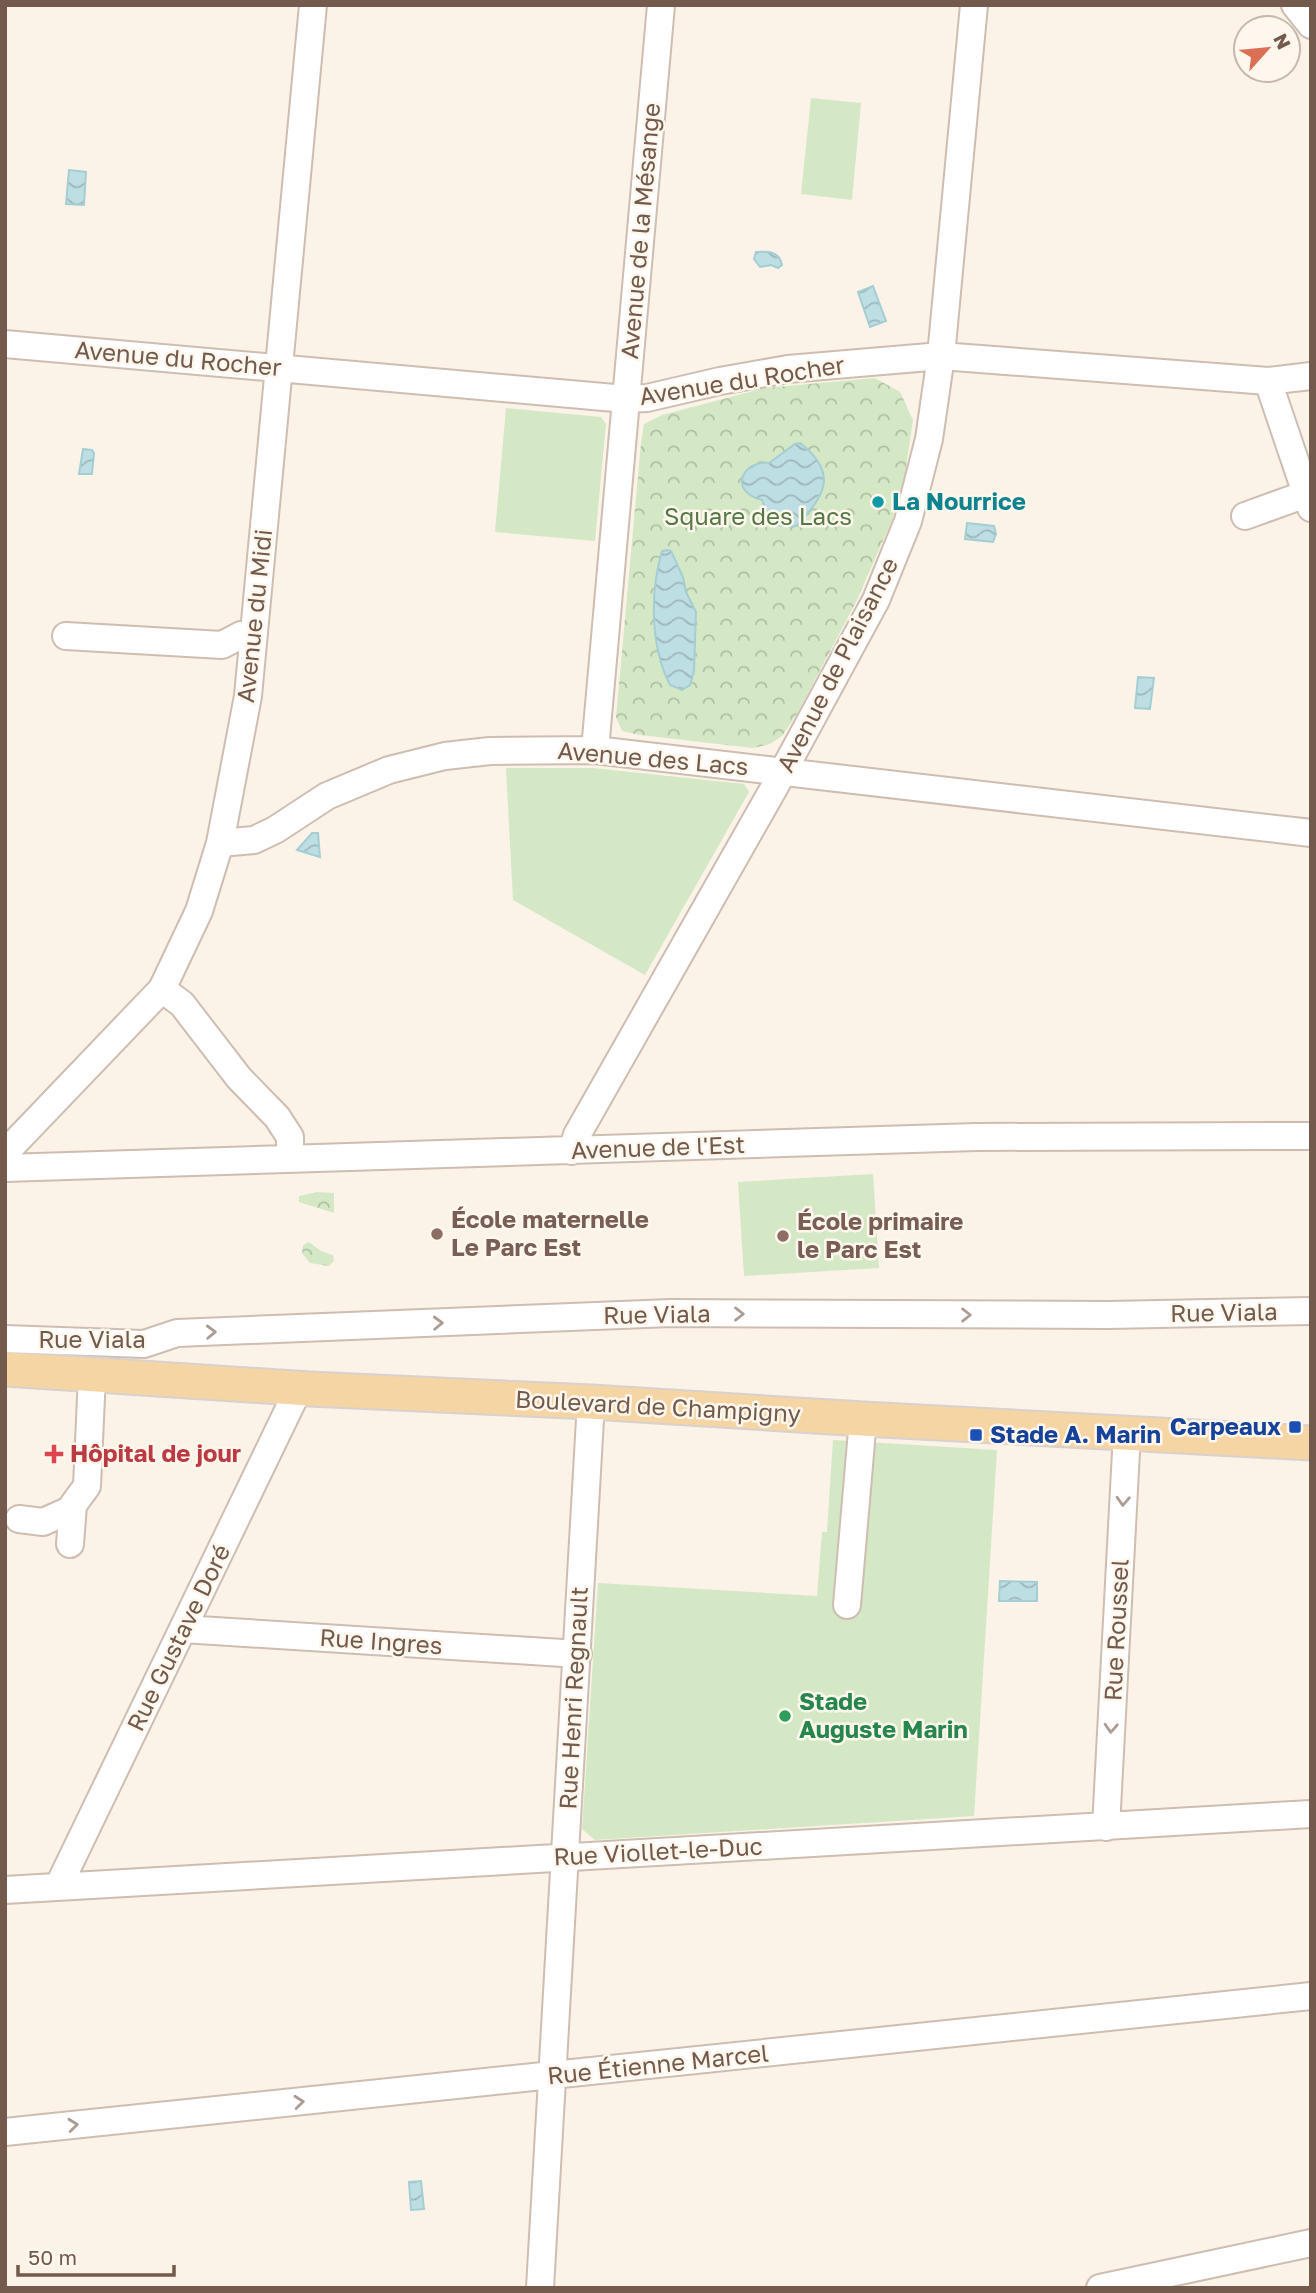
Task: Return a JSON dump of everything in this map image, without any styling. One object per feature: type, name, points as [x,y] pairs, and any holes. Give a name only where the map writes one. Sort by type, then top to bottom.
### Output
[{"type":"main road","name":"Boulevard de Champigny","points":[[5,1369],[299,1388],[1311,1443]]},
{"type":"street","name":"Avenue du Midi","points":[[5,1153],[162,989],[199,911],[220,843],[248,696],[313,5]]},
{"type":"street","name":"Avenue de la Mésange","points":[[595,750],[661,5]]},
{"type":"street","name":"Avenue de Plaisance","points":[[572,1151],[576,1135],[783,771],[876,600],[908,521],[929,439],[941,356],[974,5]]},
{"type":"street","points":[[1295,5],[1311,25]]},
{"type":"street","name":"Avenue du Rocher","points":[[5,344],[626,399],[647,398],[788,369],[941,356],[1268,381],[1311,376]]},
{"type":"street","points":[[1245,516],[1309,501],[1268,381]]},
{"type":"street","points":[[66,636],[222,645],[241,635],[254,634]]},
{"type":"street","name":"Avenue des Lacs","points":[[220,843],[254,841],[327,796],[389,769],[445,756],[490,751],[595,750],[1311,833]]},
{"type":"street","points":[[162,989],[182,1004],[239,1078],[277,1117],[290,1137],[290,1159]]},
{"type":"street","name":"Avenue de l'Est","points":[[5,1168],[976,1137],[1311,1136]]},
{"type":"street","name":"Rue Viala","points":[[5,1339],[144,1344],[177,1333],[671,1313],[1108,1315],[1311,1311]]},
{"type":"street","points":[[143,1377],[144,1344]]},
{"type":"street","points":[[70,1544],[73,1505],[87,1486],[92,1375]]},
{"type":"street","name":"Rue Gustave Doré","points":[[58,1887],[299,1388]]},
{"type":"street","name":"Rue Henri Regnault","points":[[540,2288],[550,2077],[578,1654],[591,1402]]},
{"type":"street","points":[[847,1605],[863,1419]]},
{"type":"street","name":"Rue Roussel","points":[[1106,1827],[1127,1433]]},
{"type":"street","points":[[19,1519],[43,1522],[72,1509]]},
{"type":"street","name":"Rue Ingres","points":[[183,1629],[578,1654]]},
{"type":"street","name":"Rue Viollet-le-Duc","points":[[5,1890],[1311,1814]]},
{"type":"street","name":"Rue Étienne Marcel","points":[[5,2132],[1311,1996]]},
{"type":"street","points":[[1100,2288],[1311,2243]]},
{"type":"green space","points":[[811,98],[861,103],[852,200],[801,194]]},
{"type":"green space","name":"Square des Lacs","points":[[875,378],[900,392],[913,420],[905,474],[892,520],[857,600],[797,714],[782,736],[770,744],[753,748],[622,731],[616,717],[644,424],[662,415],[765,388]]},
{"type":"green space","points":[[506,408],[601,417],[606,424],[595,541],[495,532]]},
{"type":"green space","points":[[506,768],[593,768],[744,784],[749,792],[645,975],[513,900]]},
{"type":"green space","points":[[873,1174],[879,1268],[744,1276],[738,1182]]},
{"type":"green space","points":[[317,1192],[334,1193],[334,1213],[299,1202],[299,1196]]},
{"type":"green space","points":[[309,1242],[321,1251],[333,1255],[334,1261],[329,1266],[310,1263],[302,1253],[303,1245]]},
{"type":"green space","name":"Stade Auguste Marin","points":[[833,1440],[997,1450],[974,1816],[595,1840],[582,1829],[598,1583],[817,1596],[822,1532],[827,1532]]},
{"type":"water","points":[[69,170],[86,172],[84,205],[66,204]]},
{"type":"water","points":[[756,252],[773,253],[782,265],[778,268],[771,265],[760,267],[754,259]]},
{"type":"water","points":[[873,286],[886,321],[870,327],[858,292]]},
{"type":"water","points":[[800,443],[820,465],[824,475],[823,485],[814,505],[796,526],[781,526],[770,518],[762,500],[744,489],[743,476],[753,466],[769,463]]},
{"type":"water","points":[[83,449],[92,450],[94,453],[92,474],[79,474]]},
{"type":"water","points":[[967,523],[994,526],[996,534],[993,542],[965,539]]},
{"type":"water","points":[[662,551],[671,551],[696,612],[694,671],[690,685],[682,690],[670,685],[663,670],[654,619],[658,567]]},
{"type":"water","points":[[1138,677],[1154,678],[1150,709],[1135,708]]},
{"type":"water","points":[[312,833],[318,833],[320,857],[297,850]]},
{"type":"water","points":[[1000,1581],[1037,1582],[1037,1601],[999,1601]]},
{"type":"water","points":[[421,2181],[424,2209],[411,2210],[409,2182]]},
{"type":"place","name":"La Nourrice","points":[[878,502]]},
{"type":"place","name":"École maternelle Le Parc Est","points":[[437,1234]]},
{"type":"place","name":"École primaire le Parc Est","points":[[783,1236]]},
{"type":"place","name":"Carpeaux","points":[[1295,1427]]},
{"type":"place","name":"Stade A. Marin","points":[[976,1435]]},
{"type":"place","name":"Hôpital de jour","points":[[54,1454]]},
{"type":"place","name":"Stade Auguste Marin","points":[[785,1716]]}]
